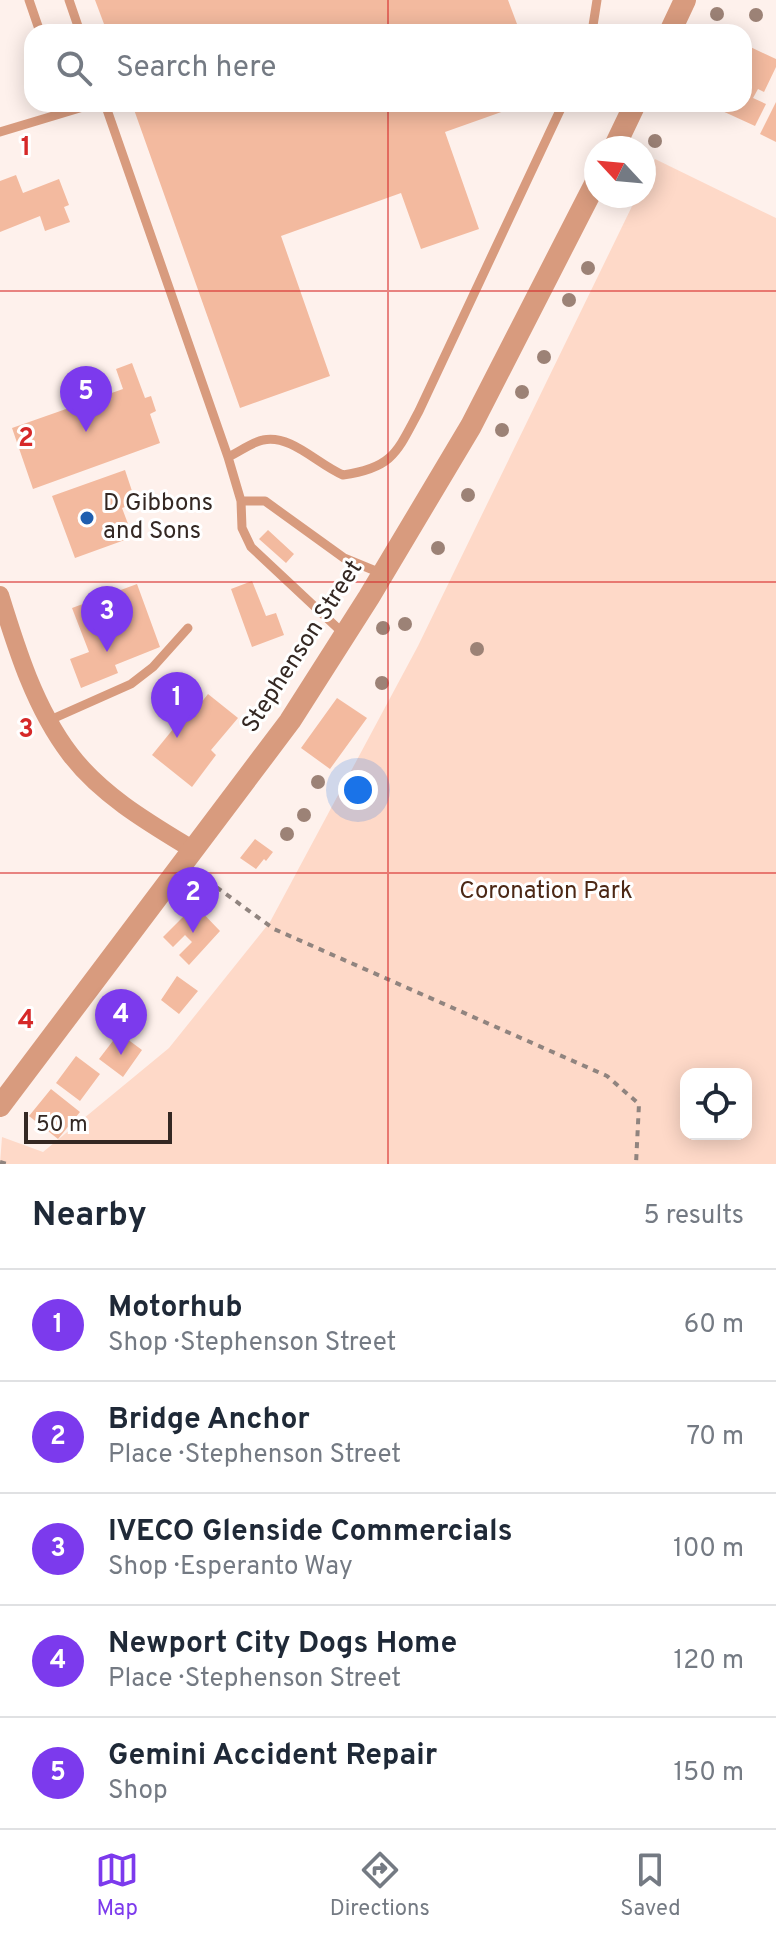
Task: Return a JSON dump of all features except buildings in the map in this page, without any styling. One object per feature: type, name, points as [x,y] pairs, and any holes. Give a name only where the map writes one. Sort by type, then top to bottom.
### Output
[{"type":"street","points":[[674,24],[685,0]]},
{"type":"street","points":[[620,136],[631,112]]},
{"type":"street","name":"Stephenson Street","points":[[0,1106],[290,721],[471,426],[584,205]]},
{"type":"street","points":[[0,595],[33,692],[70,754],[104,790],[187,855]]},
{"type":"lane","points":[[29,0],[37,24]]},
{"type":"lane","points":[[69,0],[77,24]]},
{"type":"lane","points":[[593,24],[597,0]]},
{"type":"lane","points":[[0,132],[55,112]]},
{"type":"lane","points":[[108,112],[228,457],[241,501],[242,528],[251,547],[345,635]]},
{"type":"lane","points":[[228,457],[264,439],[291,441],[311,458],[343,475],[379,467],[396,452],[419,411],[559,112]]},
{"type":"lane","points":[[241,501],[265,501],[344,558],[383,574]]},
{"type":"lane","points":[[50,720],[131,684],[153,667],[188,628]]},
{"type":"path","points":[[187,855],[274,929],[607,1076],[639,1104],[636,1164]]},
{"type":"path","points":[[0,1162],[7,1164]]},
{"type":"green space","name":"Coronation Park","points":[[656,159],[776,218],[776,1164],[0,1164],[2,1137],[43,1152],[169,1048],[270,922],[418,646],[631,208],[656,208]]},
{"type":"place","name":"Gemini Accident Repair","points":[[86,432]]},
{"type":"place","name":"D Gibbons and Sons","points":[[87,518]]},
{"type":"place","name":"IVECO Glenside Commercials","points":[[107,652]]},
{"type":"place","name":"Motorhub","points":[[177,738]]},
{"type":"place","name":"Bridge Anchor","points":[[193,933]]},
{"type":"place","name":"Newport City Dogs Home","points":[[121,1055]]}]
